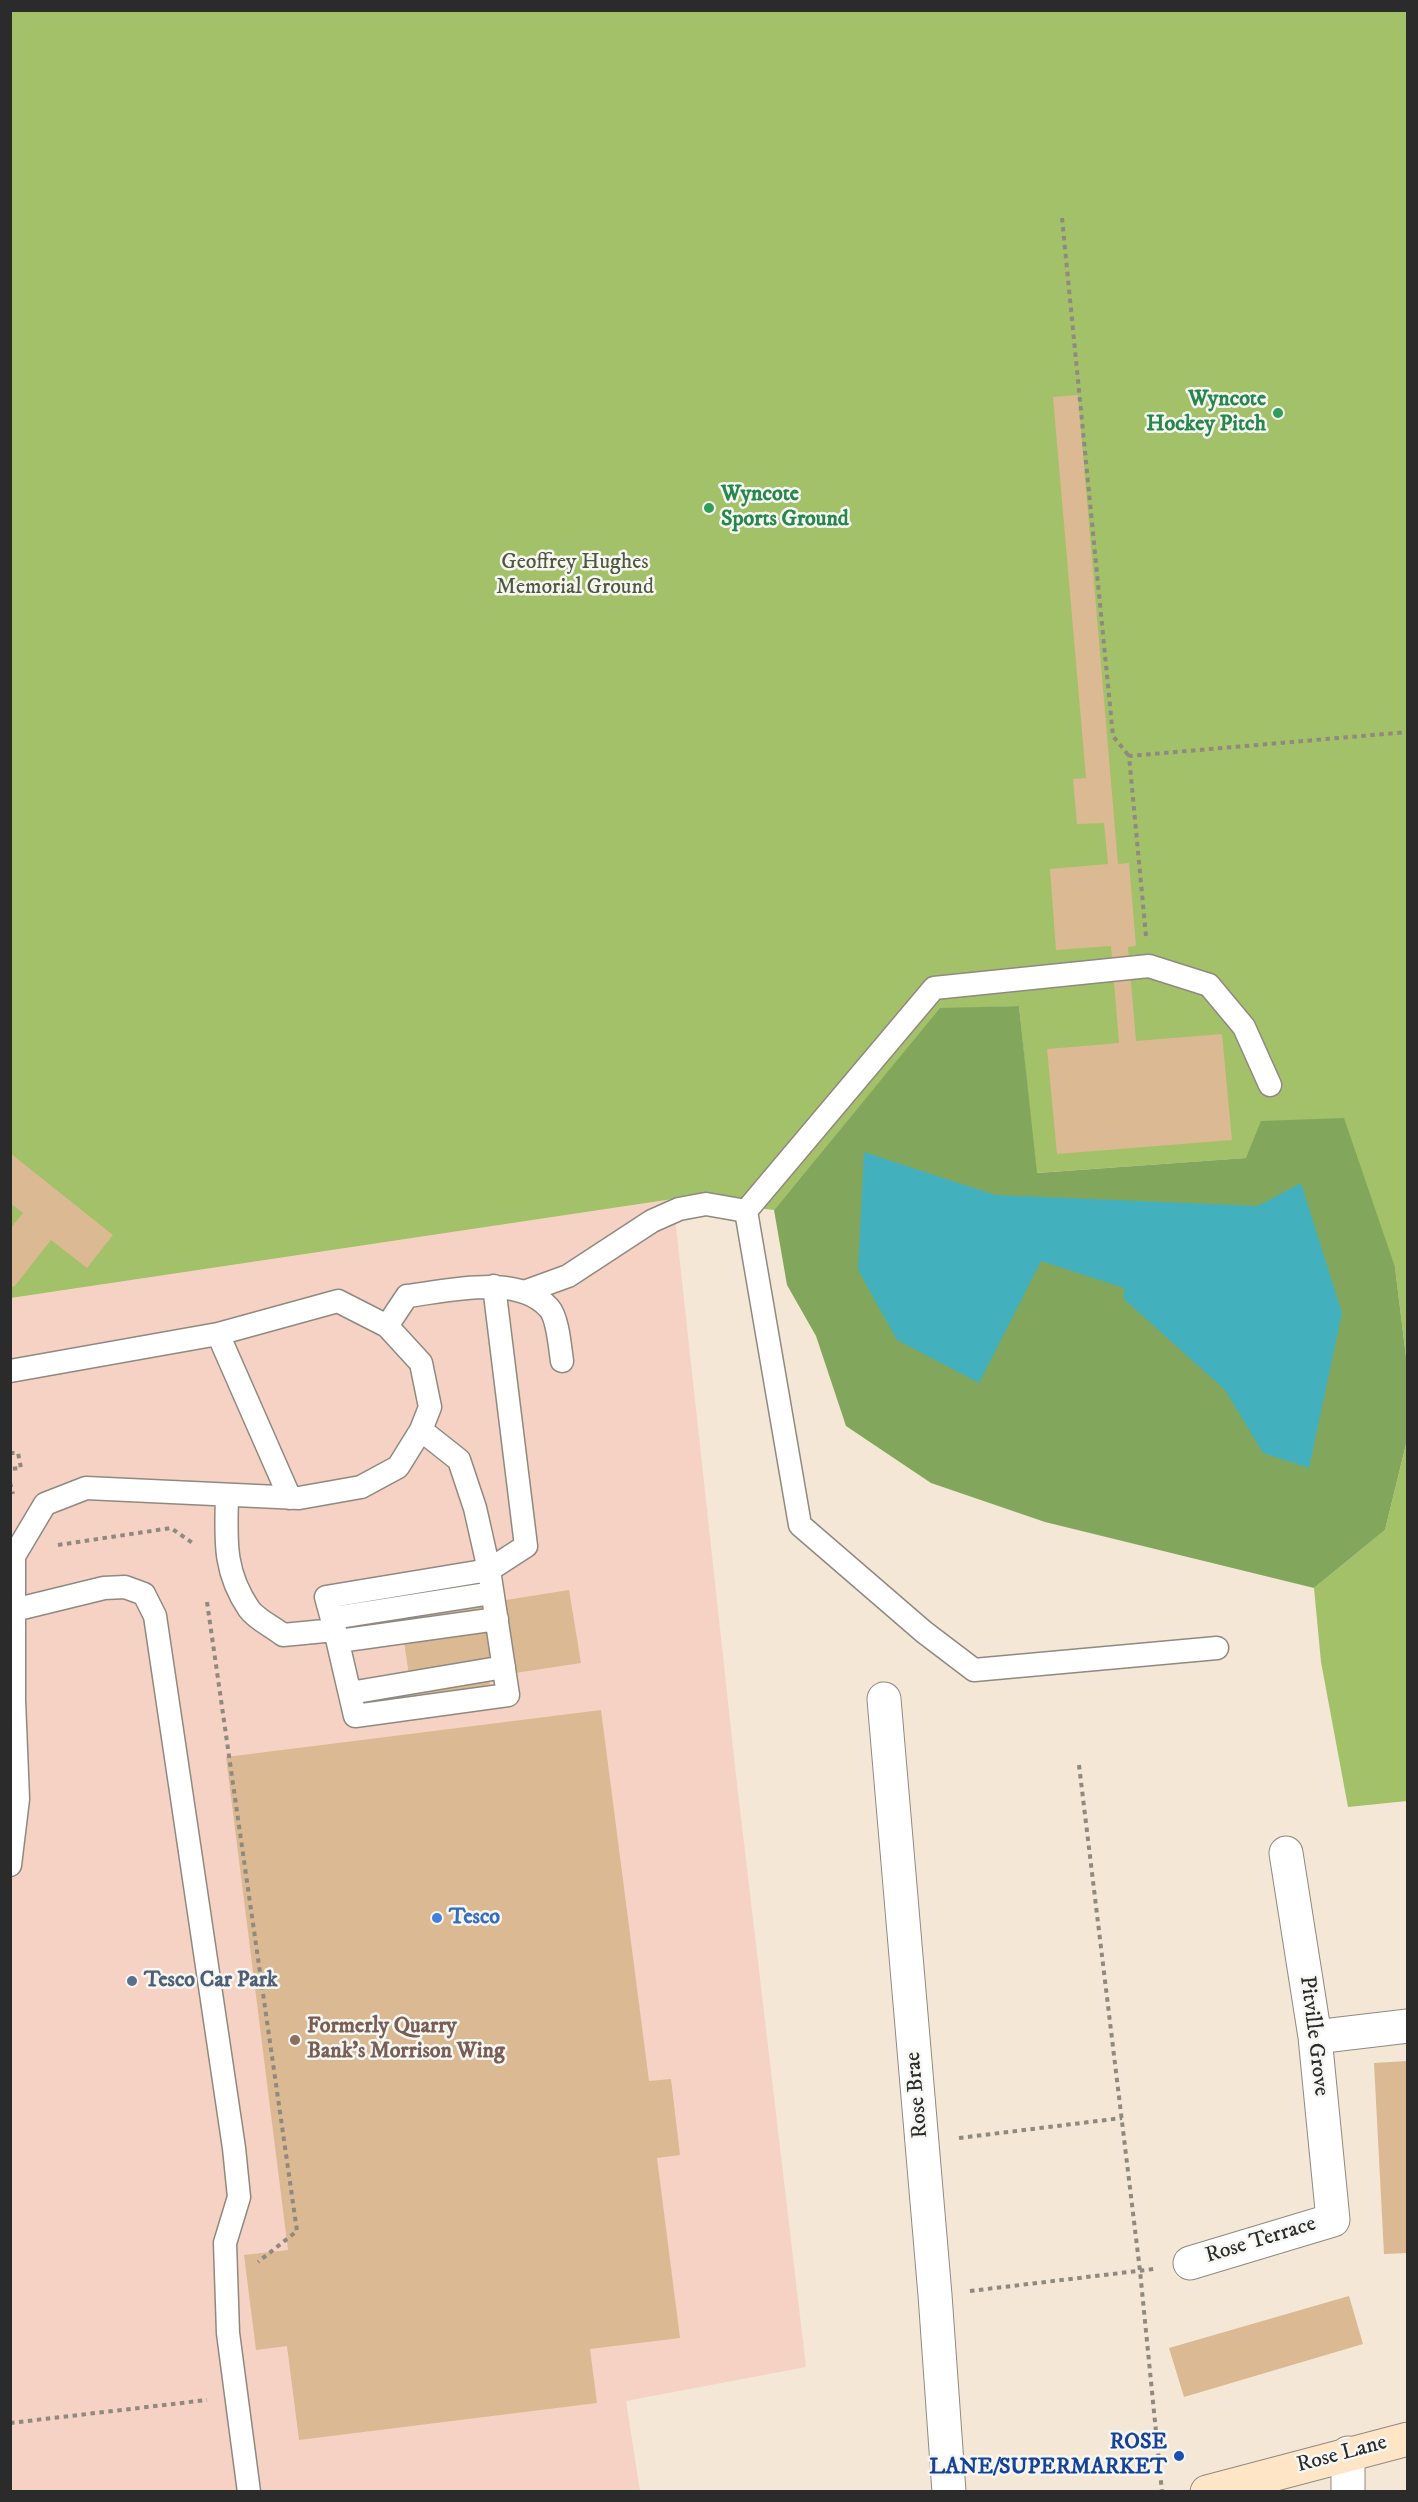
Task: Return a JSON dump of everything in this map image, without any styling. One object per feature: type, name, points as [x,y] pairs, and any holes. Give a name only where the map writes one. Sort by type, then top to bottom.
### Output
[{"type":"street","name":"Rose Brae","points":[[884,1699],[935,2295],[949,2492]]},
{"type":"street","name":"Pitville Grove","points":[[1286,1853],[1315,2037],[1333,2220]]},
{"type":"street","points":[[1315,2037],[1407,2026]]},
{"type":"street","name":"Rose Terrace","points":[[1190,2263],[1333,2220]]},
{"type":"street","name":"Rose Lane","points":[[1207,2492],[1407,2439]]},
{"type":"street","points":[[1348,2453],[1348,2492]]},
{"type":"lane","points":[[1216,1648],[974,1670],[924,1632],[800,1526],[746,1211],[934,988],[1149,966],[1209,985],[1244,1026],[1270,1085]]},
{"type":"lane","points":[[524,1292],[568,1276],[652,1221],[679,1209],[705,1204],[746,1211]]},
{"type":"lane","points":[[421,1430],[459,1460],[475,1508],[489,1570],[508,1695],[355,1716],[326,1596],[489,1570],[526,1546],[494,1286]]},
{"type":"lane","points":[[387,1326],[407,1296],[494,1286],[524,1292],[549,1309],[558,1333],[562,1361]]},
{"type":"lane","points":[[10,1371],[218,1334],[338,1301],[387,1326],[421,1363],[430,1407],[421,1430],[398,1467],[361,1487],[299,1498],[86,1488],[45,1504],[14,1556],[14,1700],[18,1799],[10,1865]]},
{"type":"lane","points":[[218,1334],[290,1498]]},
{"type":"lane","points":[[227,1496],[226,1551],[233,1577],[250,1611],[283,1635],[497,1619]]},
{"type":"lane","points":[[14,1610],[104,1588],[125,1587],[144,1594],[155,1616],[234,2148],[239,2197],[225,2243],[228,2333],[249,2492]]},
{"type":"lane","points":[[335,1630],[492,1593]]},
{"type":"path","points":[[1062,218],[1113,736],[1130,756],[1149,966]]},
{"type":"path","points":[[1130,756],[1407,732]]},
{"type":"path","points":[[10,1453],[18,1453],[21,1468],[10,1469]]},
{"type":"path","points":[[1079,1765],[1140,2271],[1162,2492]]},
{"type":"path","points":[[922,2142],[1122,2118]]},
{"type":"path","points":[[935,2295],[1190,2263]]},
{"type":"shaded area","points":[[673,1199],[737,1784],[806,2367],[626,2401],[640,2491],[11,2492],[11,1298]]},
{"type":"green space","name":"Wyncote Sports Ground","points":[[11,11],[1407,11],[1407,1365],[1395,1267],[1247,1158],[1036,1173],[1019,1006],[940,1009],[774,1210],[673,1199],[11,1298]]},
{"type":"green space","points":[[1019,1006],[1037,1173],[1246,1158],[1261,1121],[1344,1118],[1395,1267],[1407,1365],[1407,1440],[1385,1530],[1314,1588],[1045,1522],[931,1483],[846,1426],[816,1336],[787,1285],[774,1210],[940,1008]]},
{"type":"green space","points":[[1407,1440],[1407,1801],[1348,1807],[1321,1662],[1314,1588],[1385,1530]]},
{"type":"water","points":[[864,1152],[995,1195],[1258,1206],[1301,1183],[1342,1313],[1309,1468],[1263,1453],[1225,1390],[1124,1299],[1124,1288],[1041,1261],[979,1383],[897,1340],[858,1270]]},
{"type":"building","points":[[1078,395],[1118,864],[1129,863],[1136,946],[1128,947],[1136,1041],[1222,1034],[1232,1140],[1057,1154],[1047,1049],[1119,1043],[1111,946],[1056,950],[1050,869],[1108,864],[1104,823],[1077,824],[1073,779],[1086,778],[1053,397]]},
{"type":"building","points":[[10,1153],[113,1235],[87,1268],[51,1240],[14,1287],[10,1285],[10,1229],[23,1213],[10,1203]]},
{"type":"building","points":[[484,1567],[487,1603],[569,1590],[581,1663],[489,1677],[493,1709],[416,1720],[394,1577]]},
{"type":"building","name":"Tesco","points":[[601,1710],[649,2081],[671,2079],[680,2155],[657,2158],[680,2338],[590,2349],[597,2403],[299,2440],[287,2346],[256,2350],[244,2255],[288,2250],[226,1757]]},
{"type":"building","points":[[1407,2061],[1407,2253],[1384,2254],[1374,2063]]},
{"type":"building","points":[[1349,2296],[1363,2344],[1184,2397],[1169,2348]]},
{"type":"place","name":"Wyncote Hockey Pitch","points":[[1278,413]]},
{"type":"place","name":"Wyncote Sports Ground","points":[[709,508]]},
{"type":"place","name":"Tesco","points":[[437,1918]]},
{"type":"place","name":"Tesco Car Park","points":[[132,1981]]},
{"type":"place","name":"Formerly Quarry Bank's Morrison Wing","points":[[295,2040]]},
{"type":"place","name":"ROSE LANE/SUPERMARKET","points":[[1179,2456]]},
{"type":"park label","name":"Geoffrey Hughes Memorial Ground","points":[[575,576]]}]
